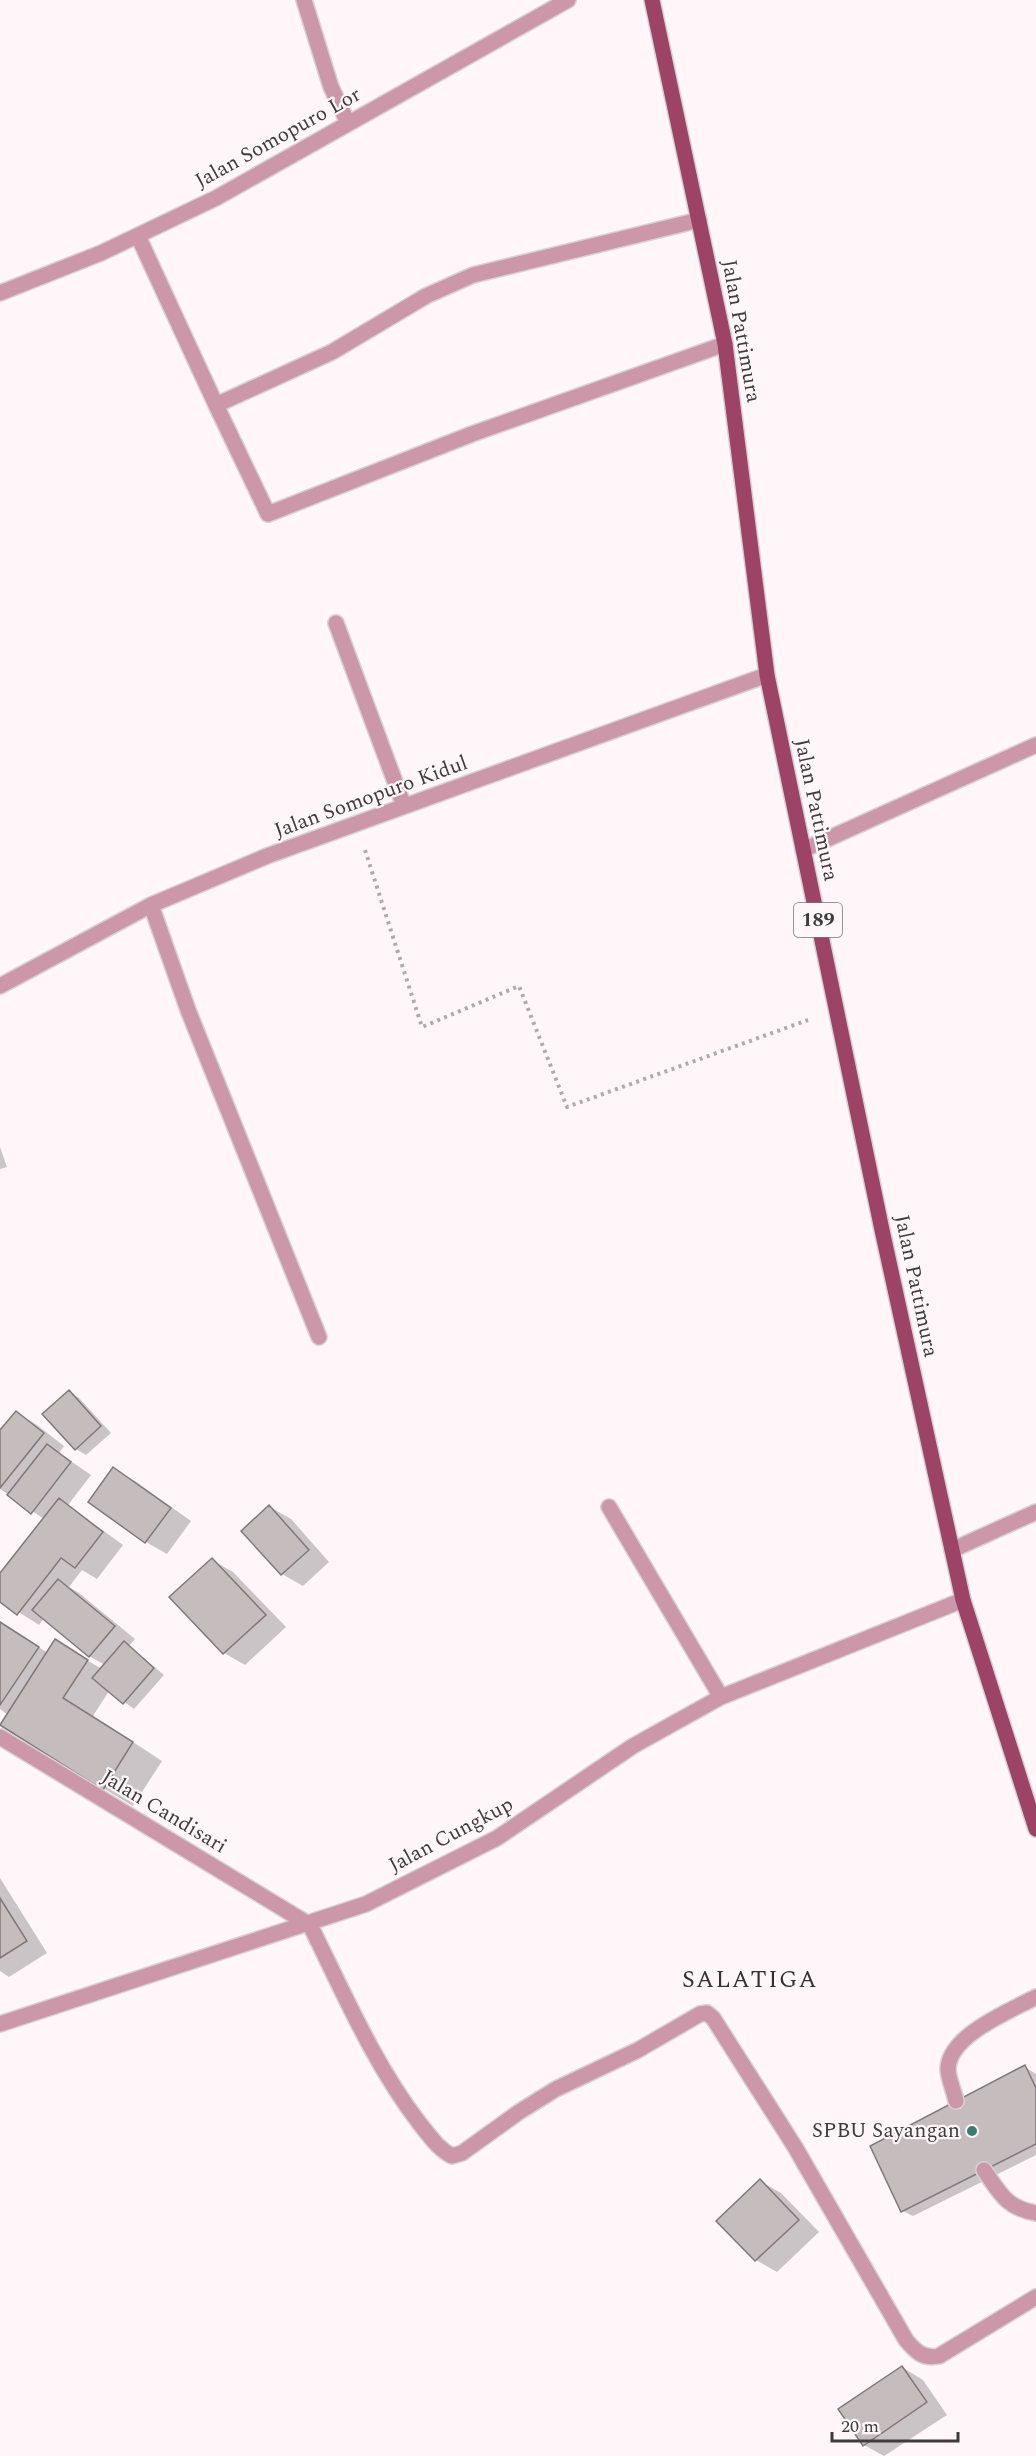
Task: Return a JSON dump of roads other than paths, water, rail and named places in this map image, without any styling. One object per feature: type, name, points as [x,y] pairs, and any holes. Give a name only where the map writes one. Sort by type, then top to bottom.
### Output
[{"type":"main road","name":"Jalan Pattimura","points":[[652,0],[725,344],[767,675],[803,850],[963,1600],[1036,1829]]},
{"type":"street","points":[[304,0],[331,87],[348,123]]},
{"type":"street","name":"Jalan Somopuro Lor","points":[[0,293],[101,253],[216,198],[568,0]]},
{"type":"street","points":[[216,405],[332,352],[426,296],[473,275],[699,220]]},
{"type":"street","points":[[138,236],[268,514],[472,434],[725,344]]},
{"type":"street","points":[[336,623],[404,806]]},
{"type":"street","name":"Jalan Somopuro Kidul","points":[[0,986],[151,905],[267,856],[767,675]]},
{"type":"street","points":[[803,850],[1036,745]]},
{"type":"street","points":[[151,905],[188,1010],[319,1337]]},
{"type":"street","points":[[609,1507],[721,1697]]},
{"type":"street","points":[[952,1550],[1036,1512]]},
{"type":"street","name":"Jalan Cungkup","points":[[0,2024],[366,1904],[497,1838],[633,1746],[721,1697],[963,1600]]},
{"type":"street","name":"Jalan Candisari","points":[[0,1737],[307,1922]]},
{"type":"street","points":[[307,1922],[381,2068],[411,2112],[442,2151],[452,2156],[462,2153],[519,2112],[556,2089],[638,2050],[700,2014],[708,2013],[795,2147],[906,2340],[917,2353],[928,2358],[939,2356],[1036,2297]]},
{"type":"street","points":[[956,2101],[948,2069],[954,2050],[967,2035],[1036,1997]]},
{"type":"street","points":[[984,2170],[1009,2203],[1016,2208],[1036,2213]]},
{"type":"place","name":"SPBU Sayangan","points":[[972,2131]]},
{"type":"district","name":"SALATIGA","points":[[750,1980]]}]
